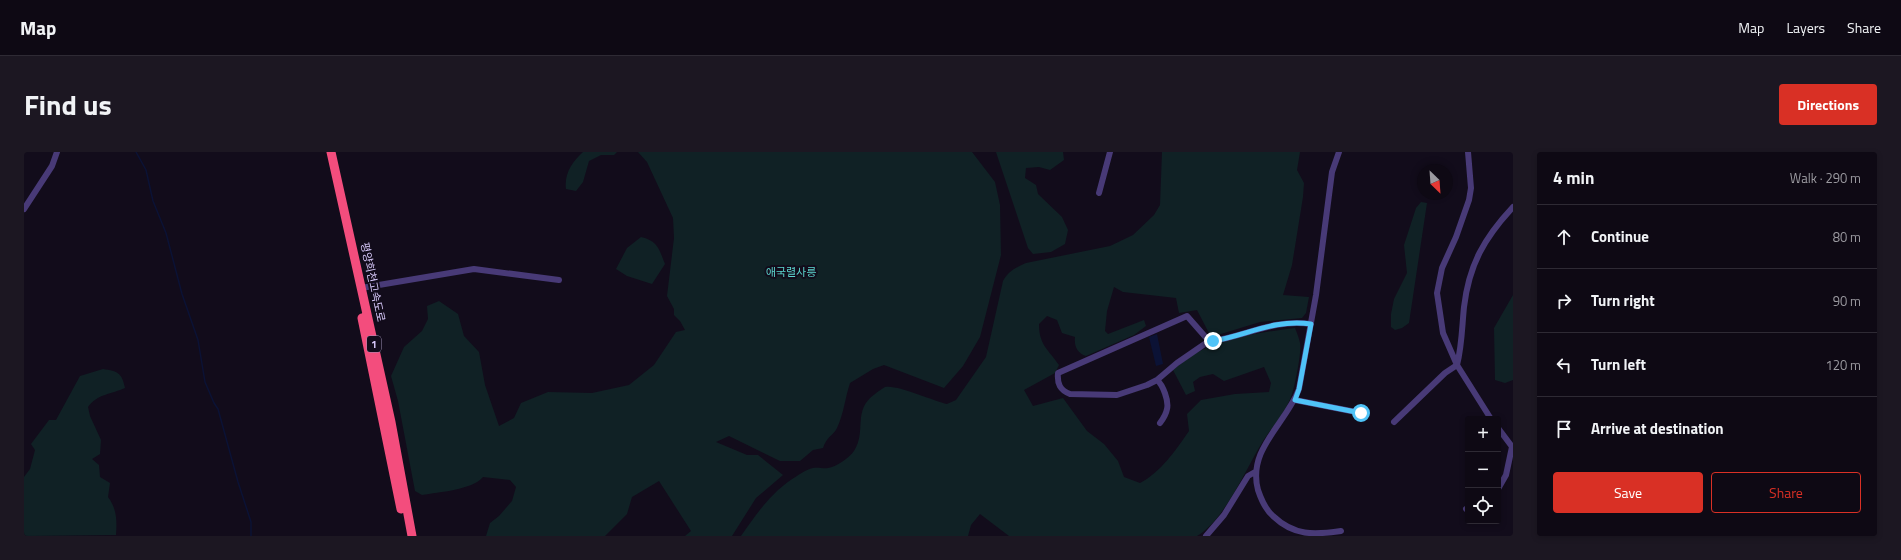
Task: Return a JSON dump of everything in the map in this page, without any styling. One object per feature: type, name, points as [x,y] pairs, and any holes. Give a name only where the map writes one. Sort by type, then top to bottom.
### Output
[{"type":"highway","name":"평양희천고속도로","points":[[327,152],[406,536]]},
{"type":"highway","name":"평양희천고속도로","points":[[331,152],[391,422],[412,536]]},
{"type":"street","points":[[24,209],[52,166],[57,152]]},
{"type":"street","points":[[1100,193],[1110,152]]},
{"type":"street","points":[[1339,152],[1332,172],[1311,324],[1299,389],[1295,400],[1264,445],[1255,472],[1259,494],[1264,505],[1270,513],[1284,525],[1299,533],[1323,534],[1341,531]]},
{"type":"street","points":[[1468,152],[1471,188],[1469,200],[1456,237],[1442,268],[1437,293],[1443,333],[1457,365],[1489,416]]},
{"type":"street","points":[[1394,422],[1445,373],[1457,365],[1464,306],[1472,268],[1479,251],[1513,207]]},
{"type":"street","points":[[361,288],[474,269],[559,280]]},
{"type":"street","points":[[1209,341],[1187,316],[1078,363],[1058,373],[1057,379],[1063,391],[1070,394],[1117,395],[1157,380],[1177,363],[1209,341],[1219,340],[1280,323],[1294,322],[1311,324]]},
{"type":"street","points":[[1157,380],[1163,388],[1168,408],[1160,424]]},
{"type":"street","points":[[1295,400],[1361,413]]},
{"type":"street","points":[[1499,488],[1506,475],[1513,447],[1501,432]]},
{"type":"street","points":[[1206,536],[1224,515],[1248,476],[1255,472]]},
{"type":"green space","points":[[583,152],[617,152],[614,155],[601,155],[589,161],[583,182],[576,191],[566,189],[566,178],[568,173],[575,160]]},
{"type":"green space","name":"애국렬사릉","points":[[638,152],[972,152],[995,182],[1000,205],[1001,255],[980,337],[963,366],[944,388],[884,365],[873,369],[850,383],[837,428],[826,441],[823,448],[813,450],[800,461],[780,461],[729,436],[716,442],[747,455],[758,455],[783,475],[756,498],[732,536],[685,536],[691,531],[659,481],[632,497],[627,514],[605,536],[486,536],[490,523],[499,516],[512,501],[516,487],[510,480],[483,477],[471,485],[455,490],[422,495],[415,491],[398,401],[391,376],[404,347],[422,331],[428,319],[427,306],[439,301],[458,314],[464,336],[479,352],[485,385],[499,426],[514,418],[521,403],[548,392],[592,393],[629,385],[654,365],[676,332],[685,330],[680,321],[674,315],[674,309],[667,296],[674,238],[673,218],[647,162]]},
{"type":"green space","points":[[996,152],[1063,152],[1064,160],[1050,170],[1039,167],[1026,168],[1025,178],[1036,185],[1038,194],[1062,217],[1068,230],[1065,244],[1051,252],[1033,254],[1028,248]]},
{"type":"green space","points":[[1162,152],[1300,152],[1297,170],[1304,183],[1303,197],[1292,265],[1283,295],[1309,297],[1306,313],[1302,318],[1260,322],[1211,337],[1197,310],[1179,313],[1176,298],[1123,292],[1114,287],[1107,311],[1105,331],[1108,334],[1144,320],[1146,326],[1134,335],[1086,356],[1080,353],[1077,349],[1075,337],[1062,333],[1057,320],[1047,316],[1039,324],[1039,331],[1042,342],[1059,365],[1055,373],[1024,390],[1033,406],[1063,398],[1087,431],[1104,444],[1118,461],[1124,477],[1140,483],[1161,467],[1179,446],[1189,431],[1187,414],[1201,400],[1235,394],[1269,392],[1271,383],[1264,367],[1224,381],[1213,374],[1200,377],[1193,382],[1195,391],[1186,395],[1173,370],[1197,352],[1215,344],[1249,335],[1295,328],[1299,337],[1300,353],[1295,383],[1289,401],[1283,413],[1263,441],[1226,506],[1207,528],[1197,536],[1009,536],[980,514],[971,525],[968,536],[741,536],[766,503],[788,482],[803,472],[811,469],[835,466],[852,454],[860,436],[864,407],[868,400],[880,390],[885,387],[898,388],[947,404],[956,400],[986,357],[1003,281],[1010,272],[1026,263],[1110,246],[1133,235],[1154,215],[1160,205]]},
{"type":"green space","points":[[1421,202],[1427,203],[1409,323],[1402,328],[1395,330],[1391,327],[1391,314],[1394,299],[1407,273],[1404,245],[1416,208]]},
{"type":"green space","points":[[641,237],[651,241],[657,246],[665,264],[652,284],[627,276],[616,269],[627,248]]},
{"type":"green space","points":[[1513,295],[1513,380],[1505,383],[1495,380],[1494,328]]},
{"type":"green space","points":[[103,369],[116,372],[121,376],[125,388],[96,399],[88,407],[90,416],[101,440],[100,454],[92,459],[99,465],[100,477],[110,483],[108,497],[116,515],[116,535],[24,536],[24,477],[30,469],[35,450],[31,444],[49,420],[56,420],[80,376]]},
{"type":"water","points":[[1157,334],[1163,364],[1156,366],[1149,337]]},
{"type":"waterway","points":[[136,152],[146,170],[153,201],[166,233],[182,294],[198,340],[205,382],[218,409],[238,482],[251,522],[251,536]]},
{"type":"route","points":[[1213,341],[1280,323],[1294,322],[1311,324],[1299,389],[1295,400],[1361,413]]}]
